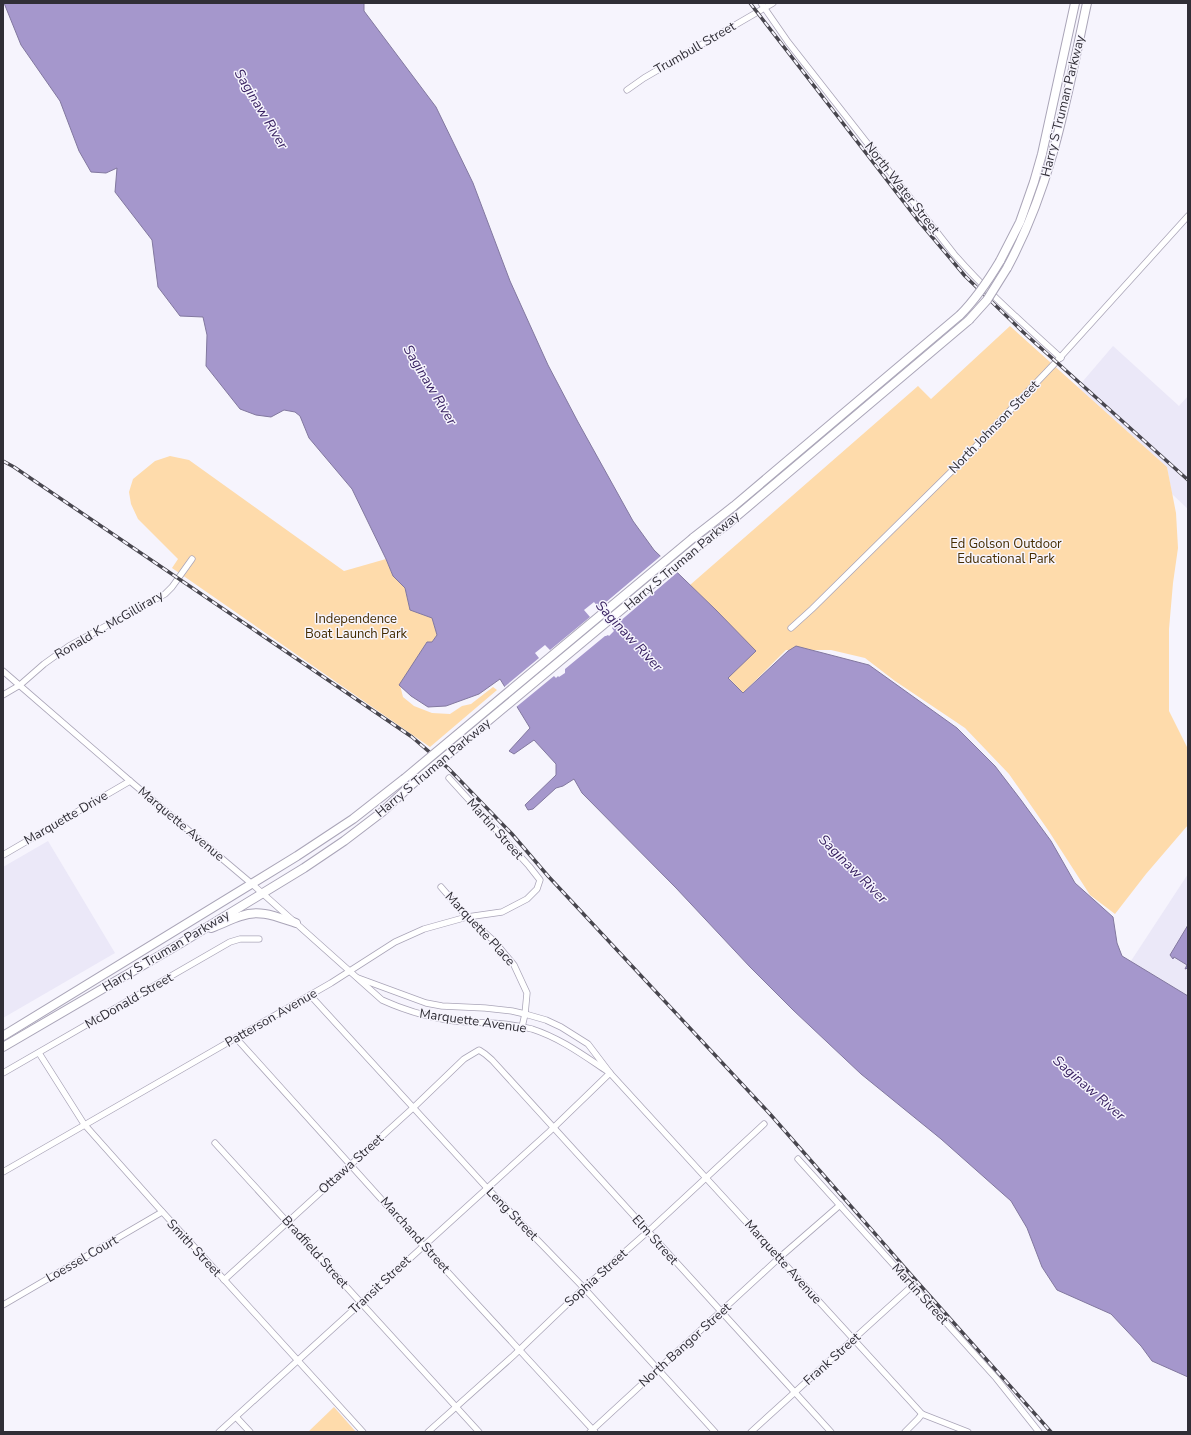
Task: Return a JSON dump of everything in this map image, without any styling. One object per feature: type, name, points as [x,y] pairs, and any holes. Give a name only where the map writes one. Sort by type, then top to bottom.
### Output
[{"type":"main road","name":"Harry S Truman Parkway","points":[[3,1036],[298,856],[353,819],[404,779],[693,538],[734,506],[960,315],[972,303],[986,285],[1020,222],[1042,154],[1075,3]]},
{"type":"main road","name":"Harry S Truman Parkway","points":[[3,1047],[199,932],[344,841],[382,812],[410,786],[802,461],[969,320],[987,300],[1007,268],[1027,229],[1049,168],[1065,107],[1087,3]]},
{"type":"main road","points":[[199,932],[251,913],[265,913],[296,923]]},
{"type":"street","name":"North Water Street","points":[[760,3],[788,42],[954,254],[978,282],[1060,358]]},
{"type":"street","name":"Trumbull Street","points":[[627,90],[644,78],[773,3]]},
{"type":"street","name":"North Johnson Street","points":[[791,628],[964,459],[1060,358],[1188,216]]},
{"type":"street","name":"Ronald K. McGillirary","points":[[3,695],[20,685],[44,664],[64,650],[164,594],[172,587],[192,559]]},
{"type":"street","name":"Marquette Avenue","points":[[3,671],[252,884],[382,1000],[412,1013],[448,1020],[495,1023],[522,1027],[543,1033],[564,1043],[610,1073]]},
{"type":"street","name":"Martin Street","points":[[449,778],[540,880]]},
{"type":"street","name":"Marquette Drive","points":[[3,855],[130,781]]},
{"type":"street","name":"Patterson Avenue","points":[[3,1172],[310,995],[395,942],[424,929],[467,917],[502,912],[527,899],[537,889],[540,880]]},
{"type":"street","name":"Marquette Place","points":[[441,887],[467,917],[494,941],[514,965],[527,993],[525,1014]]},
{"type":"street","name":"McDonald Street","points":[[3,1073],[230,942],[240,939],[259,939]]},
{"type":"street","name":"Marquette Avenue","points":[[358,978],[426,1003],[447,1006],[498,1009],[546,1020],[561,1027],[588,1044],[610,1073],[922,1414],[968,1432]]},
{"type":"street","name":"Leng Street","points":[[310,995],[487,1188],[584,1288],[715,1432]]},
{"type":"street","points":[[522,1027],[525,1014]]},
{"type":"street","name":"Marchand Street","points":[[236,1038],[593,1431]]},
{"type":"street","name":"Ottawa Street","points":[[224,1280],[414,1107],[464,1059],[479,1050]]},
{"type":"street","name":"Elm Street","points":[[479,1050],[492,1060],[831,1432]]},
{"type":"street","name":"Smith Street","points":[[39,1053],[84,1124],[162,1212],[363,1432]]},
{"type":"street","name":"Transit Street","points":[[220,1432],[553,1128],[610,1073]]},
{"type":"street","name":"Sophia Street","points":[[428,1432],[520,1349],[584,1288],[648,1232],[764,1124]]},
{"type":"street","name":"Bradfield Street","points":[[215,1143],[288,1221],[479,1432]]},
{"type":"street","name":"Martin Street","points":[[798,1159],[1012,1398],[1038,1432]]},
{"type":"street","name":"North Bangor Street","points":[[593,1431],[779,1258],[840,1205]]},
{"type":"street","name":"Loessel Court","points":[[3,1305],[162,1212]]},
{"type":"street","name":"Frank Street","points":[[751,1432],[912,1286]]},
{"type":"street","points":[[905,1432],[922,1414]]},
{"type":"street","points":[[236,1417],[250,1432]]},
{"type":"shaded area","points":[[1113,346],[1179,406],[1188,396],[1188,509],[1172,494],[1167,467],[1078,387]]},
{"type":"shaded area","points":[[48,841],[115,953],[3,1018],[3,867]]},
{"type":"shaded area","points":[[1188,874],[1188,996],[1131,961]]},
{"type":"green space","name":"Ed Golson Outdoor Educational Park","points":[[1010,326],[1167,467],[1176,513],[1178,548],[1169,629],[1169,711],[1188,749],[1188,825],[1146,874],[1115,914],[1090,895],[1048,830],[1009,774],[965,728],[895,681],[865,658],[831,650],[786,650],[743,693],[728,677],[755,651],[690,585],[918,386],[931,399]]},
{"type":"green space","name":"Independence Boat Launch Park","points":[[170,456],[189,460],[344,571],[386,559],[393,576],[405,588],[410,610],[432,618],[437,635],[432,642],[426,643],[400,685],[403,697],[414,706],[432,713],[450,714],[462,706],[471,704],[493,687],[497,690],[430,747],[172,568],[178,559],[138,519],[131,504],[129,492],[133,479],[155,461]]},
{"type":"green space","points":[[334,1407],[356,1432],[308,1432]]},
{"type":"water","name":"Saginaw River","points":[[4,3],[364,3],[364,11],[436,107],[473,183],[510,281],[548,365],[633,521],[654,550],[756,651],[728,678],[743,693],[788,651],[796,646],[869,665],[957,728],[995,766],[1051,841],[1075,883],[1113,917],[1117,943],[1122,956],[1188,996],[1188,1377],[1152,1361],[1141,1346],[1111,1314],[1057,1290],[1042,1267],[1027,1228],[1011,1201],[941,1139],[861,1074],[793,1010],[582,793],[574,779],[563,786],[556,788],[533,809],[528,810],[525,805],[556,775],[556,764],[534,740],[514,754],[509,751],[530,728],[500,679],[479,694],[446,706],[428,707],[411,696],[399,685],[427,642],[432,642],[437,635],[432,618],[410,610],[405,588],[393,576],[352,489],[309,438],[300,416],[295,412],[284,410],[271,417],[256,415],[240,409],[206,366],[207,335],[203,317],[180,316],[158,287],[152,240],[115,192],[117,168],[106,173],[91,172],[79,151],[60,101],[21,45]]},
{"type":"water","points":[[1188,925],[1188,968],[1185,969],[1187,965],[1174,957],[1173,959],[1170,955]]},
{"type":"pier","points":[[662,555],[679,571],[612,628],[614,631],[609,636],[605,636],[565,669],[565,673],[556,678],[554,676],[515,708],[503,688],[539,658],[535,653],[545,645],[550,650],[590,617],[584,610],[594,602],[599,608]]},
{"type":"railway","points":[[750,3],[917,219],[965,276],[1023,332],[1188,480]]},
{"type":"railway","points":[[3,461],[412,737],[448,768],[512,834],[548,876],[770,1114],[1051,1432]]}]
